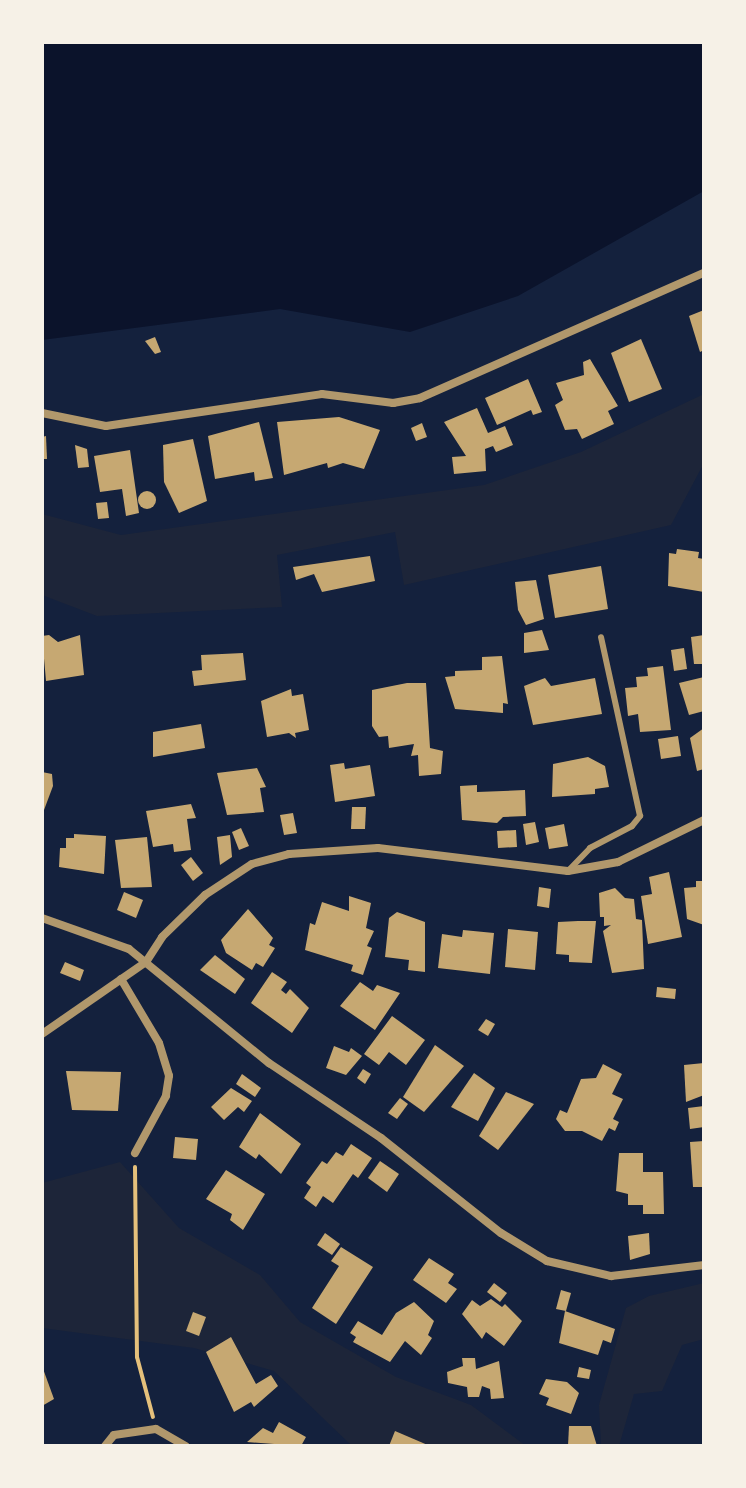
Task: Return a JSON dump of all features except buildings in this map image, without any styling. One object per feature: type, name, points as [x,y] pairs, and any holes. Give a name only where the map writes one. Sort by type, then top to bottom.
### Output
[{"type":"street","points":[[42,413],[106,426],[310,395],[393,403],[420,398],[704,273]]},
{"type":"street","points":[[42,1034],[146,962],[162,937],[205,895],[252,864],[289,854],[378,848],[568,871],[618,862],[704,820]]},
{"type":"street","points":[[42,918],[129,949],[269,1063],[381,1138],[532,1253],[590,1275],[657,1275],[704,1265]]},
{"type":"street","points":[[121,979],[159,1043],[169,1076],[166,1096],[135,1153]]},
{"type":"street","points":[[105,1446],[114,1435],[156,1429],[186,1446]]},
{"type":"lane","points":[[568,871],[590,848],[632,826],[640,816],[601,637]]},
{"type":"path","points":[[135,1153],[137,1357],[156,1429]]},
{"type":"shaded area","points":[[42,42],[704,42],[704,191],[518,296],[410,332],[280,309],[42,340]]},
{"type":"shaded area","points":[[704,394],[704,463],[671,525],[404,585],[395,532],[277,555],[282,607],[97,616],[42,595],[42,514],[121,535],[484,485],[581,452]]},
{"type":"shaded area","points":[[120,1162],[179,1228],[260,1275],[300,1322],[396,1377],[471,1405],[526,1446],[352,1446],[274,1371],[194,1348],[42,1328],[42,1183]]},
{"type":"shaded area","points":[[704,1283],[704,1339],[682,1345],[662,1391],[634,1394],[619,1446],[601,1446],[599,1405],[626,1308],[649,1296]]}]
